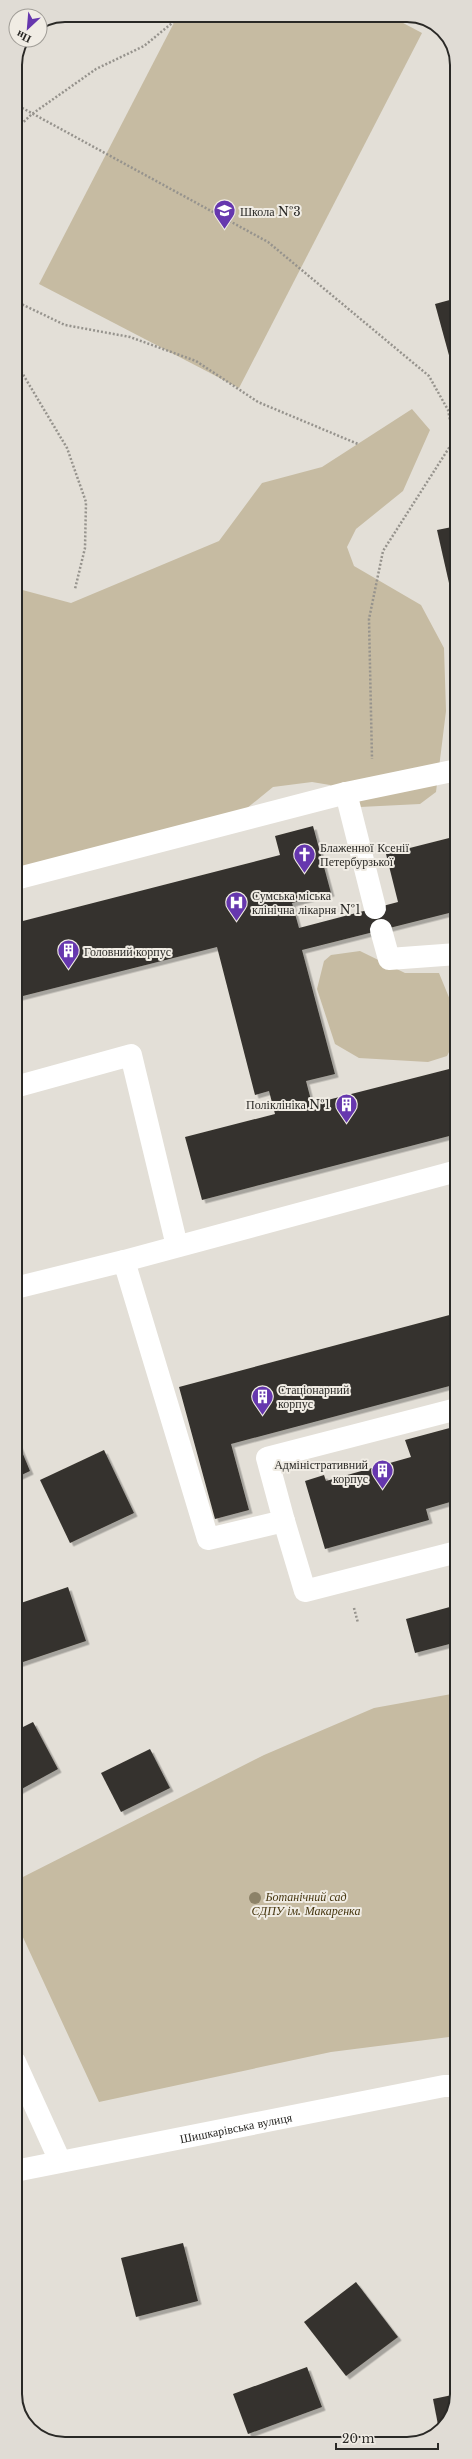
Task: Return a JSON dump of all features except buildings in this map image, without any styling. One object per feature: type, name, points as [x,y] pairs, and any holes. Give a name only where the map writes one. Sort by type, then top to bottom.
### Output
[{"type":"street","points":[[22,877],[346,793],[450,771]]},
{"type":"street","points":[[346,793],[375,908]]},
{"type":"street","points":[[381,930],[388,959],[450,955]]},
{"type":"street","points":[[22,1085],[131,1055],[177,1246]]},
{"type":"street","points":[[22,1286],[124,1261],[450,1173]]},
{"type":"street","points":[[124,1261],[208,1539],[284,1521]]},
{"type":"street","points":[[450,1411],[267,1458],[305,1591],[450,1554]]},
{"type":"street","points":[[22,2077],[60,2161]]},
{"type":"street","name":"Шишкарівська вулиця","points":[[22,2169],[450,2087]]},
{"type":"path","points":[[22,123],[32,114],[96,70],[144,46],[173,22]]},
{"type":"path","points":[[22,108],[268,242],[430,376],[448,410],[450,420]]},
{"type":"path","points":[[22,304],[65,325],[130,337],[196,361],[258,402],[358,444]]},
{"type":"path","points":[[22,373],[67,448],[86,502],[85,548],[75,589]]},
{"type":"path","points":[[373,787],[369,619],[384,551],[450,446]]},
{"type":"green space","points":[[174,22],[401,22],[422,33],[239,388],[39,284]]},
{"type":"green space","points":[[412,409],[430,430],[403,491],[356,529],[347,547],[354,566],[421,605],[444,648],[446,711],[436,792],[420,804],[360,807],[342,800],[330,785],[312,782],[273,787],[219,831],[22,871],[22,590],[71,603],[219,541],[262,483],[322,467]]},
{"type":"green space","points":[[360,951],[405,973],[439,973],[450,1000],[450,1050],[447,1056],[428,1062],[359,1058],[335,1044],[317,989],[324,961],[331,955]]},
{"type":"green space","name":"Ботанічний сад СДПУ ім. Макаренка","points":[[450,1694],[450,2037],[331,2052],[99,2102],[22,1935],[22,1877],[264,1755],[374,1708]]},
{"type":"place","name":"Школа №3","points":[[224,230]]},
{"type":"place","name":"Блаженної Ксенії Петербурзької","points":[[305,874]]},
{"type":"place","name":"Сумська міська клінічна лікарня №1","points":[[236,922]]},
{"type":"place","name":"Головний корпус","points":[[68,970]]},
{"type":"place","name":"Поліклініка №1","points":[[346,1124]]},
{"type":"place","name":"Стаціонарний корпус","points":[[262,1416]]},
{"type":"place","name":"Адміністративний корпус","points":[[383,1490]]}]
